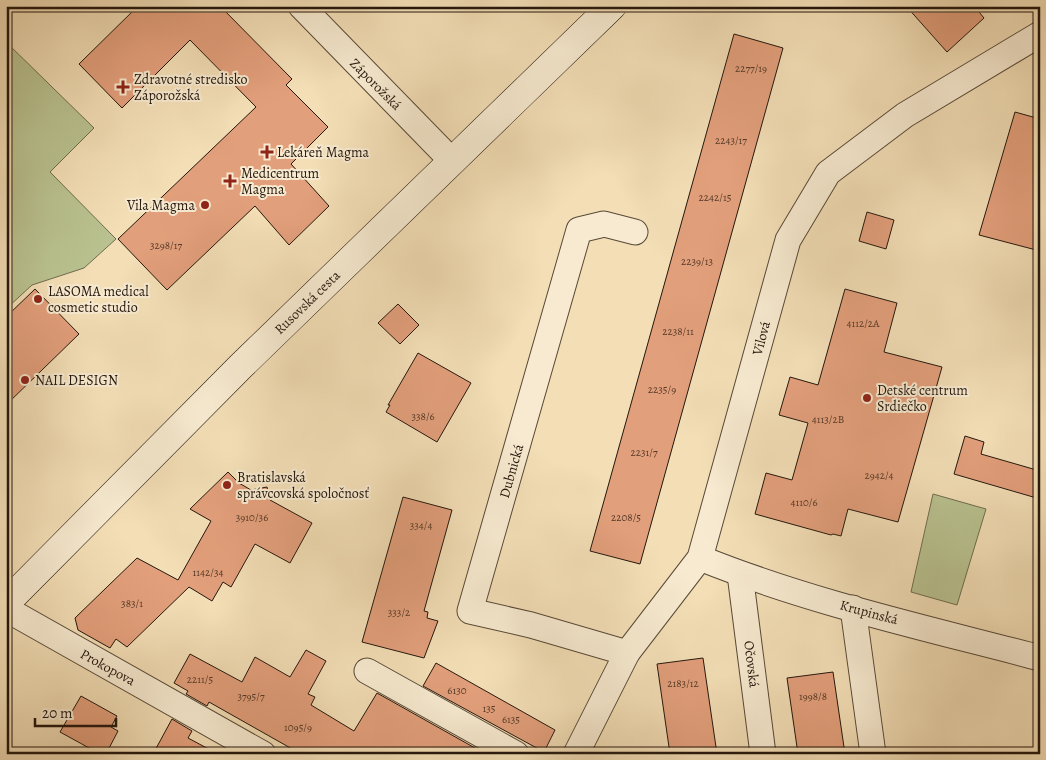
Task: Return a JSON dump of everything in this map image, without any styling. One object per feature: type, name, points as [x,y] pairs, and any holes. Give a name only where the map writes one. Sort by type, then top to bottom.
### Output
[{"type":"street","name":"Záporožská","points":[[301,6],[452,161]]},
{"type":"street","name":"Rusovská cesta","points":[[6,603],[241,366],[612,6]]},
{"type":"street","name":"Vilová","points":[[576,754],[627,653],[700,558],[788,240],[828,174],[905,115],[1040,34]]},
{"type":"street","name":"Dubnická","points":[[627,653],[531,625],[470,611],[579,230],[604,224],[635,232]]},
{"type":"street","name":"Krupinská","points":[[700,558],[740,574],[853,608],[1040,658]]},
{"type":"street","name":"Očovská","points":[[740,574],[763,754]]},
{"type":"street","points":[[853,608],[873,754]]},
{"type":"street","name":"Prokopova","points":[[6,609],[263,754]]},
{"type":"street","points":[[366,671],[516,754]]},
{"type":"green space","points":[[6,42],[94,128],[50,172],[116,239],[84,268],[32,285],[6,309]]},
{"type":"green space","points":[[933,494],[986,509],[957,605],[911,592]]},
{"type":"building","points":[[138,6],[220,6],[292,79],[286,85],[328,127],[291,164],[329,206],[289,245],[255,206],[167,290],[118,239],[256,107],[190,40],[122,108],[79,64]]},
{"type":"building","points":[[906,6],[974,6],[984,18],[947,52]]},
{"type":"building","points":[[734,34],[783,48],[640,564],[590,551]]},
{"type":"building","points":[[1015,112],[1040,119],[1040,251],[979,235]]},
{"type":"building","points":[[867,212],[894,220],[886,249],[859,241]]},
{"type":"building","points":[[35,289],[79,334],[6,405],[6,317]]},
{"type":"building","points":[[845,289],[897,303],[884,352],[942,367],[898,522],[848,509],[841,536],[831,535],[755,514],[766,473],[792,480],[808,423],[779,415],[790,377],[818,385]]},
{"type":"building","points":[[398,304],[419,325],[400,344],[378,323]]},
{"type":"building","points":[[418,353],[471,383],[437,442],[386,412],[390,405],[388,405]]},
{"type":"building","points":[[965,436],[984,442],[981,454],[1040,471],[1040,499],[954,474]]},
{"type":"building","points":[[228,472],[239,483],[251,490],[267,487],[270,500],[312,523],[290,563],[255,544],[231,587],[223,582],[212,601],[189,587],[127,647],[116,639],[110,648],[78,630],[75,618],[137,558],[178,580],[211,521],[190,509]]},
{"type":"building","points":[[403,497],[452,510],[424,611],[428,612],[427,618],[438,621],[424,658],[362,642]]},
{"type":"building","points":[[306,650],[326,661],[308,694],[315,697],[311,705],[354,731],[377,693],[475,748],[472,754],[301,754],[209,702],[207,706],[186,694],[188,691],[174,683],[190,654],[242,682],[255,657],[290,677]]},
{"type":"building","points":[[703,658],[717,754],[670,754],[657,664]]},
{"type":"building","points":[[436,663],[555,730],[544,752],[423,686]]},
{"type":"building","points":[[833,672],[845,754],[798,754],[787,678]]},
{"type":"building","points":[[81,696],[117,716],[111,727],[118,731],[106,754],[100,754],[60,732]]},
{"type":"building","points":[[172,719],[192,731],[188,738],[218,754],[153,754]]},
{"type":"place","name":"Zdravotné stredisko Záporožská","points":[[123,87]]},
{"type":"place","name":"Lekáreň Magma","points":[[267,152]]},
{"type":"place","name":"Medicentrum Magma","points":[[230,181]]},
{"type":"place","name":"Vila Magma","points":[[205,205]]},
{"type":"place","name":"LASOMA medical cosmetic studio","points":[[38,299]]},
{"type":"place","name":"NAIL DESIGN","points":[[25,380]]},
{"type":"place","name":"Detské centrum Srdiečko","points":[[867,398]]},
{"type":"place","name":"Bratislavská správcovská spoločnosť","points":[[227,485]]}]
